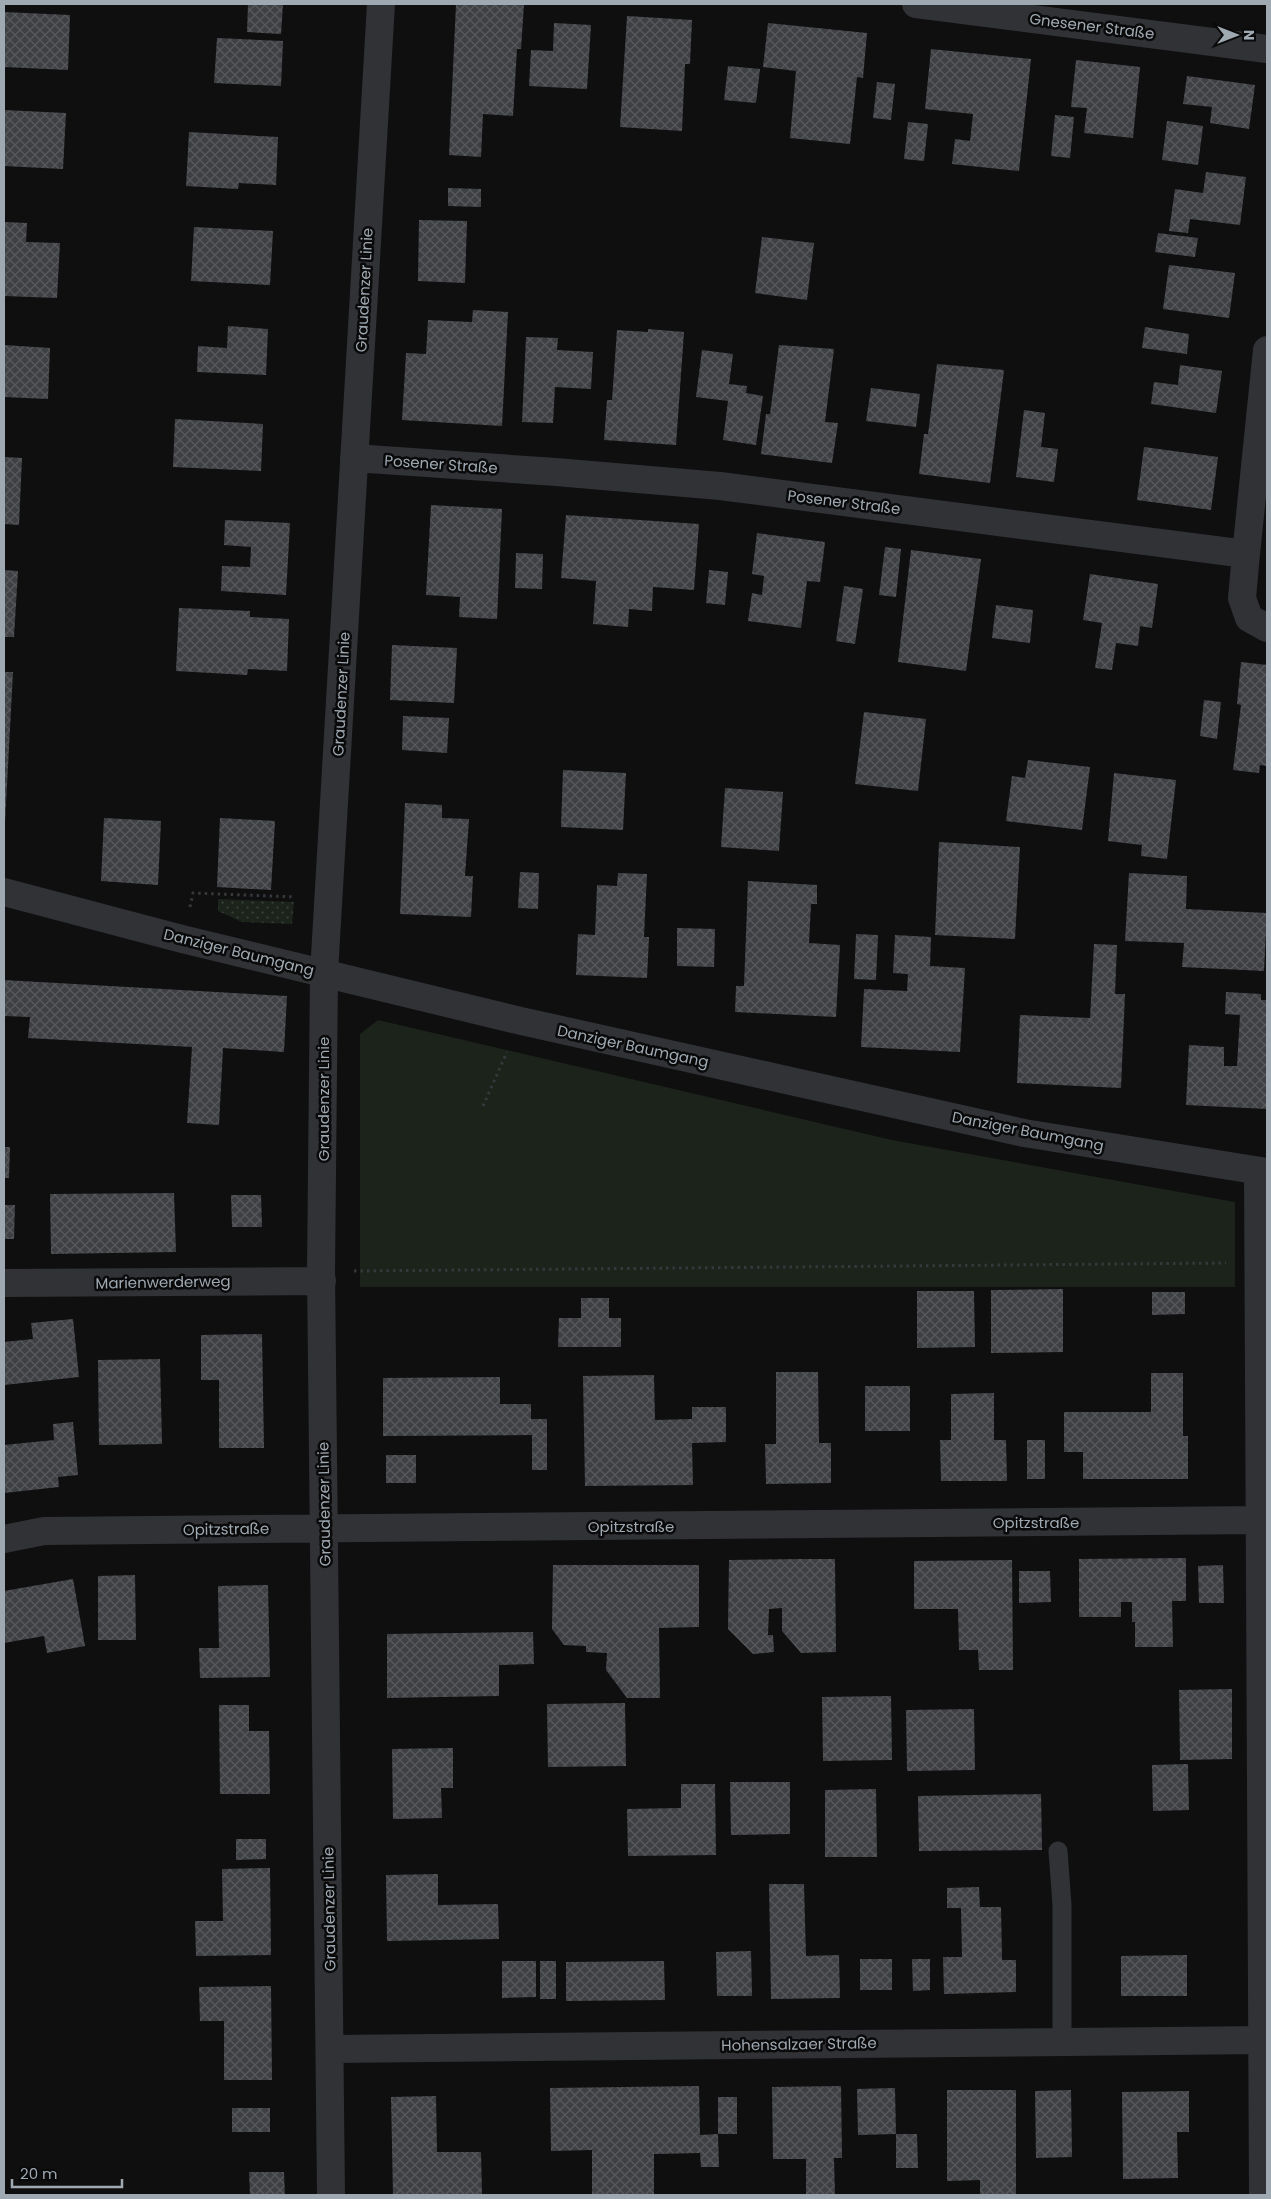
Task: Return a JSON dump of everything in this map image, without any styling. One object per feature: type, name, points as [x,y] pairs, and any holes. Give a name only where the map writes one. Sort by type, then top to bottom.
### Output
[{"type":"street","name":"Graudenzer Linie","points":[[332,2195],[321,1276],[324,973],[381,4]]},
{"type":"street","name":"Gnesener Straße","points":[[916,4],[1267,49]]},
{"type":"street","points":[[1267,350],[1242,598],[1250,618],[1267,628]]},
{"type":"street","name":"Posener Straße","points":[[354,458],[720,486],[1246,554]]},
{"type":"street","name":"Danziger Baumgang","points":[[4,892],[182,939],[521,1021],[1024,1133],[1263,1172]]},
{"type":"street","points":[[1263,1172],[1259,1263],[1259,1520],[1263,1587],[1263,2195]]},
{"type":"street","name":"Marienwerderweg","points":[[4,1283],[321,1276]]},
{"type":"street","name":"Opitzstraße","points":[[4,1539],[44,1531],[1259,1520]]},
{"type":"street","name":"Hohensalzaer Straße","points":[[331,2049],[1264,2040]]},
{"type":"lane","points":[[1058,1851],[1062,1905],[1062,2042]]},
{"type":"path","points":[[182,939],[193,893],[328,898]]},
{"type":"path","points":[[483,1106],[521,1021]]},
{"type":"path","points":[[321,1276],[1259,1263]]},
{"type":"shaded area","points":[[218,899],[294,902],[292,924],[242,922],[218,911]]},
{"type":"shaded area","points":[[378,1020],[892,1140],[1235,1202],[1235,1287],[360,1287],[360,1034]]},
{"type":"building","points":[[248,4],[283,4],[281,34],[247,32]]},
{"type":"building","points":[[456,4],[524,4],[521,49],[517,49],[513,116],[483,114],[481,157],[449,155]]},
{"type":"building","points":[[4,12],[70,15],[68,70],[4,67]]},
{"type":"building","points":[[627,16],[692,20],[690,64],[685,64],[682,131],[620,127]]},
{"type":"building","points":[[554,23],[591,25],[587,89],[529,86],[531,50],[553,51]]},
{"type":"building","points":[[768,23],[867,33],[863,78],[857,77],[850,144],[790,138],[796,71],[763,67]]},
{"type":"building","points":[[217,38],[283,41],[281,86],[214,83]]},
{"type":"building","points":[[931,49],[1031,59],[1019,171],[952,164],[955,139],[970,141],[973,114],[925,109]]},
{"type":"building","points":[[1076,60],[1140,67],[1133,138],[1084,133],[1087,108],[1071,107]]},
{"type":"building","points":[[728,66],[760,69],[756,103],[724,100]]},
{"type":"building","points":[[1187,76],[1255,85],[1249,129],[1210,123],[1212,107],[1183,104]]},
{"type":"building","points":[[877,82],[895,84],[891,120],[873,118]]},
{"type":"building","points":[[4,110],[66,113],[63,169],[4,166]]},
{"type":"building","points":[[1055,115],[1074,117],[1070,158],[1051,156]]},
{"type":"building","points":[[1167,121],[1203,126],[1198,165],[1162,160]]},
{"type":"building","points":[[908,122],[928,124],[924,161],[904,159]]},
{"type":"building","points":[[189,132],[278,137],[276,185],[239,183],[238,189],[186,186]]},
{"type":"building","points":[[1206,172],[1246,177],[1240,225],[1190,219],[1188,233],[1169,231],[1175,189],[1203,193]]},
{"type":"building","points":[[448,188],[481,189],[481,207],[448,206]]},
{"type":"building","points":[[419,220],[467,221],[465,283],[418,281]]},
{"type":"building","points":[[4,222],[27,223],[26,242],[60,243],[57,298],[4,296]]},
{"type":"building","points":[[194,227],[273,231],[270,285],[191,281]]},
{"type":"building","points":[[1158,233],[1198,238],[1195,257],[1155,252]]},
{"type":"building","points":[[762,237],[814,243],[807,300],[755,293]]},
{"type":"building","points":[[1169,265],[1235,273],[1229,318],[1163,309]]},
{"type":"building","points":[[473,310],[508,312],[502,426],[402,420],[406,353],[426,354],[428,320],[472,322]]},
{"type":"building","points":[[228,326],[268,329],[266,375],[197,372],[198,346],[227,348]]},
{"type":"building","points":[[1145,327],[1189,334],[1187,354],[1142,348]]},
{"type":"building","points":[[648,329],[684,332],[676,445],[604,440],[607,400],[612,400],[617,330],[648,332]]},
{"type":"building","points":[[526,337],[558,338],[557,350],[593,352],[591,389],[555,387],[553,423],[522,422]]},
{"type":"building","points":[[4,345],[50,348],[48,399],[4,397]]},
{"type":"building","points":[[779,345],[834,349],[825,422],[838,423],[832,463],[761,454],[766,414],[770,414]]},
{"type":"building","points":[[702,350],[733,354],[729,384],[747,386],[746,393],[763,396],[756,445],[723,440],[728,401],[696,397]]},
{"type":"building","points":[[937,364],[1004,370],[990,483],[919,474],[924,434],[928,434]]},
{"type":"building","points":[[1180,365],[1222,371],[1216,413],[1151,404],[1154,382],[1178,385]]},
{"type":"building","points":[[871,388],[920,394],[916,427],[866,421]]},
{"type":"building","points":[[1024,410],[1045,413],[1041,447],[1058,449],[1054,482],[1016,477]]},
{"type":"building","points":[[175,419],[263,424],[261,471],[173,467]]},
{"type":"building","points":[[1144,447],[1218,457],[1211,510],[1137,500]]},
{"type":"building","points":[[4,457],[22,458],[19,525],[4,524]]},
{"type":"building","points":[[431,505],[502,509],[497,619],[459,617],[460,597],[426,595]]},
{"type":"building","points":[[566,515],[699,524],[694,590],[653,587],[652,611],[629,609],[628,627],[593,624],[596,581],[561,578]]},
{"type":"building","points":[[225,520],[290,523],[286,595],[221,591],[222,566],[250,567],[251,547],[224,545]]},
{"type":"building","points":[[757,533],[825,542],[820,582],[807,581],[801,628],[748,621],[752,593],[762,595],[764,576],[752,574]]},
{"type":"building","points":[[885,547],[901,549],[896,597],[879,595]]},
{"type":"building","points":[[911,550],[981,559],[966,671],[898,662]]},
{"type":"building","points":[[516,553],[543,554],[542,589],[515,588]]},
{"type":"building","points":[[4,570],[18,571],[14,637],[4,637]]},
{"type":"building","points":[[709,570],[728,572],[725,605],[706,603]]},
{"type":"building","points":[[1090,574],[1158,584],[1152,628],[1140,626],[1138,646],[1116,643],[1112,670],[1095,668],[1102,623],[1083,620]]},
{"type":"building","points":[[844,586],[863,589],[855,644],[836,641]]},
{"type":"building","points":[[996,605],[1033,610],[1030,643],[992,638]]},
{"type":"building","points":[[179,608],[250,611],[250,617],[289,619],[287,671],[248,669],[247,675],[176,671]]},
{"type":"building","points":[[392,645],[457,648],[454,703],[390,700]]},
{"type":"building","points":[[1241,662],[1267,665],[1267,766],[1260,765],[1259,773],[1233,770],[1241,705],[1237,704]]},
{"type":"building","points":[[4,672],[13,672],[5,823],[4,823]]},
{"type":"building","points":[[1204,700],[1221,702],[1217,739],[1200,736]]},
{"type":"building","points":[[864,712],[926,719],[918,791],[855,784]]},
{"type":"building","points":[[403,716],[449,718],[447,753],[402,750]]},
{"type":"building","points":[[1028,760],[1090,767],[1082,830],[1006,821],[1012,776],[1025,778]]},
{"type":"building","points":[[563,770],[626,773],[623,830],[561,827]]},
{"type":"building","points":[[1114,773],[1176,780],[1167,859],[1141,856],[1142,845],[1108,841]]},
{"type":"building","points":[[725,788],[783,792],[779,851],[721,847]]},
{"type":"building","points":[[405,803],[442,805],[442,818],[469,819],[465,876],[473,876],[471,917],[400,914]]},
{"type":"building","points":[[104,818],[161,821],[158,885],[101,881]]},
{"type":"building","points":[[220,818],[275,821],[271,890],[217,887]]},
{"type":"building","points":[[939,842],[1020,847],[1015,939],[935,935]]},
{"type":"building","points":[[520,872],[539,873],[538,909],[518,908]]},
{"type":"building","points":[[618,873],[647,874],[644,937],[649,937],[647,978],[576,975],[578,934],[595,935],[597,885],[617,886]]},
{"type":"building","points":[[1129,873],[1187,876],[1186,909],[1267,913],[1264,971],[1182,967],[1184,943],[1125,941]]},
{"type":"building","points":[[748,881],[817,885],[817,904],[811,904],[809,943],[840,945],[836,1017],[735,1012],[736,986],[744,986]]},
{"type":"building","points":[[677,928],[715,929],[714,967],[677,966]]},
{"type":"building","points":[[856,934],[878,935],[876,980],[854,979]]},
{"type":"building","points":[[895,935],[931,937],[930,966],[965,968],[960,1052],[861,1047],[864,989],[907,991],[908,974],[893,973]]},
{"type":"building","points":[[1094,944],[1117,945],[1115,994],[1125,994],[1121,1088],[1017,1083],[1020,1015],[1090,1018]]},
{"type":"building","points":[[4,980],[287,996],[284,1052],[223,1048],[219,1125],[187,1123],[192,1047],[28,1038],[30,1017],[4,1016]]},
{"type":"building","points":[[1226,992],[1261,994],[1261,1000],[1267,1000],[1267,1109],[1186,1105],[1189,1045],[1224,1047],[1224,1066],[1237,1066],[1240,1015],[1225,1014]]},
{"type":"building","points":[[4,1147],[10,1147],[9,1178],[4,1178]]},
{"type":"building","points":[[174,1193],[176,1252],[51,1254],[50,1194]]},
{"type":"building","points":[[231,1195],[261,1195],[262,1227],[232,1227]]},
{"type":"building","points":[[4,1205],[15,1205],[14,1239],[4,1239]]},
{"type":"building","points":[[1063,1289],[1063,1352],[991,1353],[991,1290]]},
{"type":"building","points":[[917,1291],[974,1291],[975,1347],[917,1348]]},
{"type":"building","points":[[1152,1292],[1185,1292],[1185,1314],[1152,1315]]},
{"type":"building","points":[[581,1298],[609,1298],[609,1318],[621,1318],[621,1347],[558,1347],[559,1318],[581,1318]]},
{"type":"building","points":[[73,1319],[79,1377],[4,1385],[4,1342],[33,1339],[31,1323]]},
{"type":"building","points":[[262,1334],[264,1448],[219,1448],[219,1380],[201,1380],[201,1335]]},
{"type":"building","points":[[160,1359],[162,1444],[99,1445],[98,1360]]},
{"type":"building","points":[[776,1372],[818,1372],[819,1443],[831,1443],[831,1483],[766,1484],[765,1444],[776,1444]]},
{"type":"building","points":[[1151,1373],[1183,1373],[1183,1436],[1188,1436],[1188,1479],[1083,1479],[1083,1452],[1064,1452],[1064,1412],[1151,1412]]},
{"type":"building","points":[[654,1375],[655,1420],[692,1419],[692,1407],[726,1407],[726,1442],[692,1443],[693,1485],[585,1486],[583,1376]]},
{"type":"building","points":[[500,1377],[500,1404],[531,1404],[531,1419],[547,1419],[547,1470],[532,1470],[532,1435],[383,1436],[383,1378]]},
{"type":"building","points":[[865,1386],[910,1386],[910,1431],[865,1431]]},
{"type":"building","points":[[994,1393],[994,1440],[1006,1440],[1007,1481],[941,1481],[940,1440],[951,1440],[951,1394]]},
{"type":"building","points":[[73,1422],[78,1475],[58,1477],[59,1487],[4,1493],[4,1445],[54,1440],[53,1424]]},
{"type":"building","points":[[1027,1440],[1045,1440],[1045,1479],[1027,1479]]},
{"type":"building","points":[[386,1455],[416,1455],[416,1483],[386,1483]]},
{"type":"building","points":[[1186,1558],[1186,1601],[1172,1601],[1173,1647],[1135,1647],[1135,1622],[1132,1622],[1132,1602],[1121,1602],[1121,1617],[1079,1617],[1079,1559]]},
{"type":"building","points":[[835,1559],[836,1652],[801,1653],[782,1631],[782,1608],[769,1609],[768,1635],[773,1635],[774,1652],[753,1654],[728,1629],[729,1560]]},
{"type":"building","points":[[1012,1560],[1013,1670],[979,1670],[978,1650],[959,1650],[958,1609],[914,1609],[914,1561]]},
{"type":"building","points":[[553,1565],[699,1565],[699,1627],[659,1628],[660,1698],[627,1698],[606,1670],[607,1653],[586,1652],[586,1646],[564,1645],[552,1629]]},
{"type":"building","points":[[1223,1565],[1224,1603],[1199,1603],[1198,1566]]},
{"type":"building","points":[[1019,1571],[1050,1571],[1051,1602],[1019,1603]]},
{"type":"building","points":[[135,1575],[136,1640],[98,1640],[98,1576]]},
{"type":"building","points":[[73,1579],[85,1646],[47,1653],[44,1636],[4,1643],[4,1591]]},
{"type":"building","points":[[268,1585],[270,1677],[200,1678],[199,1648],[219,1648],[218,1586]]},
{"type":"building","points":[[533,1632],[534,1664],[499,1665],[499,1696],[387,1698],[387,1634]]},
{"type":"building","points":[[1232,1689],[1232,1759],[1180,1760],[1179,1690]]},
{"type":"building","points":[[891,1696],[892,1760],[823,1761],[822,1697]]},
{"type":"building","points":[[625,1703],[626,1766],[548,1767],[547,1704]]},
{"type":"building","points":[[219,1705],[249,1705],[249,1731],[269,1731],[270,1794],[220,1794]]},
{"type":"building","points":[[974,1709],[975,1770],[907,1771],[906,1710]]},
{"type":"building","points":[[453,1748],[453,1788],[441,1788],[442,1818],[393,1819],[392,1749]]},
{"type":"building","points":[[1188,1764],[1189,1810],[1153,1811],[1152,1765]]},
{"type":"building","points":[[730,1782],[790,1782],[790,1834],[731,1835]]},
{"type":"building","points":[[681,1784],[715,1784],[716,1855],[628,1856],[627,1809],[681,1808]]},
{"type":"building","points":[[876,1789],[877,1857],[825,1857],[825,1790]]},
{"type":"building","points":[[1041,1794],[1042,1850],[919,1851],[918,1796]]},
{"type":"building","points":[[236,1839],[266,1839],[266,1859],[236,1860]]},
{"type":"building","points":[[270,1868],[271,1955],[196,1956],[195,1921],[223,1921],[222,1869]]},
{"type":"building","points":[[438,1874],[438,1905],[498,1904],[499,1939],[387,1941],[386,1875]]},
{"type":"building","points":[[769,1884],[804,1884],[806,1956],[839,1955],[840,1998],[771,1999]]},
{"type":"building","points":[[979,1887],[980,1907],[1001,1907],[1002,1960],[1016,1960],[1016,1992],[944,1994],[943,1957],[962,1957],[961,1908],[947,1908],[947,1888]]},
{"type":"building","points":[[751,1951],[752,1996],[717,1996],[716,1952]]},
{"type":"building","points":[[1187,1955],[1187,1996],[1121,1996],[1121,1956]]},
{"type":"building","points":[[860,1959],[892,1959],[892,1990],[860,1990]]},
{"type":"building","points":[[912,1959],[930,1959],[930,1990],[913,1991]]},
{"type":"building","points":[[502,1961],[536,1961],[536,1997],[502,1998]]},
{"type":"building","points":[[540,1961],[556,1961],[556,1999],[540,1999]]},
{"type":"building","points":[[664,1961],[665,2000],[566,2001],[566,1962]]},
{"type":"building","points":[[271,1986],[272,2080],[224,2080],[224,2021],[200,2021],[199,1987]]},
{"type":"building","points":[[699,2086],[700,2135],[718,2134],[719,2167],[701,2167],[700,2153],[654,2154],[654,2195],[592,2195],[592,2150],[551,2151],[550,2088]]},
{"type":"building","points":[[841,2086],[842,2158],[834,2158],[835,2195],[806,2195],[806,2159],[773,2159],[772,2087]]},
{"type":"building","points":[[895,2088],[896,2134],[858,2135],[857,2089]]},
{"type":"building","points":[[947,2090],[1016,2090],[1016,2195],[980,2195],[980,2180],[947,2181]]},
{"type":"building","points":[[1071,2090],[1072,2157],[1036,2158],[1035,2091]]},
{"type":"building","points":[[1189,2091],[1189,2132],[1177,2132],[1178,2178],[1123,2179],[1122,2092]]},
{"type":"building","points":[[436,2096],[437,2152],[481,2152],[482,2195],[393,2195],[391,2097]]},
{"type":"building","points":[[718,2097],[737,2097],[737,2134],[718,2134]]},
{"type":"building","points":[[232,2108],[270,2108],[270,2132],[232,2132]]},
{"type":"building","points":[[896,2134],[917,2134],[918,2168],[896,2168]]},
{"type":"building","points":[[249,2172],[284,2172],[285,2195],[250,2195]]}]
